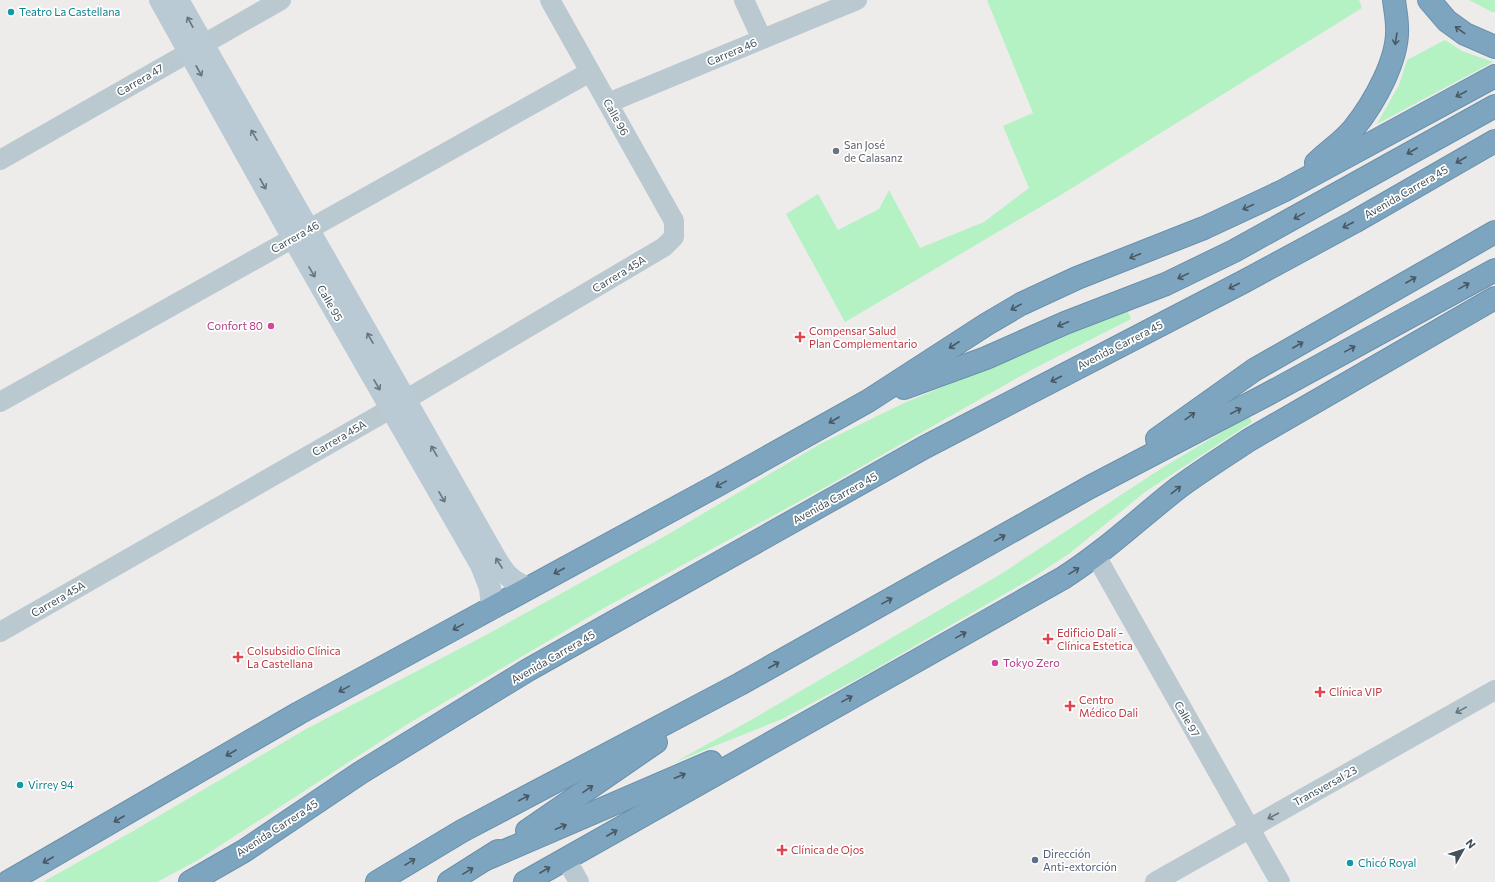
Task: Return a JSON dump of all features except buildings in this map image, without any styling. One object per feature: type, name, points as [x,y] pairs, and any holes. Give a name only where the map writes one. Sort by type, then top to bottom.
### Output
[{"type":"highway","points":[[1283,191],[1354,128],[1386,78],[1394,51],[1398,29],[1394,0]]},
{"type":"highway","points":[[1429,0],[1447,21],[1465,34],[1495,47]]},
{"type":"highway","points":[[8,882],[299,713],[742,472],[868,401],[986,324],[1021,304],[1077,278],[1204,228],[1283,191],[1495,76]]},
{"type":"highway","points":[[868,401],[986,358],[1065,323],[1166,284],[1234,251],[1495,106]]},
{"type":"highway","name":"Avenida Carrera 45","points":[[190,882],[244,851],[360,774],[528,670],[925,447],[1354,222],[1495,141]]},
{"type":"highway","points":[[1090,488],[1254,370],[1495,232]]},
{"type":"highway","points":[[377,882],[462,831],[740,684],[1090,488],[1266,395],[1495,270]]},
{"type":"highway","points":[[525,882],[1063,578],[1096,556],[1179,488],[1249,440],[1490,303]]},
{"type":"highway","points":[[449,882],[486,859],[740,684]]},
{"type":"highway","points":[[486,859],[814,718]]},
{"type":"street","name":"Calle 95","points":[[160,0],[196,48],[300,234],[398,404],[502,569],[509,578],[528,588]]},
{"type":"street","name":"Calle 95","points":[[178,0],[196,48]]},
{"type":"street","name":"Carrera 47","points":[[0,160],[281,0]]},
{"type":"street","name":"Calle 96","points":[[550,0],[674,221],[674,237]]},
{"type":"street","points":[[744,0],[762,39]]},
{"type":"street","name":"Carrera 46","points":[[608,103],[762,39],[829,5],[857,0]]},
{"type":"street","name":"Carrera 46","points":[[0,402],[590,72]]},
{"type":"street","name":"Carrera 45A","points":[[0,632],[398,404],[664,247],[674,237]]},
{"type":"street","name":"Calle 95","points":[[398,404],[481,565],[490,588],[492,608]]},
{"type":"street","name":"Calle 97","points":[[1096,556],[1280,882]]},
{"type":"street","name":"Transversal 23","points":[[1155,882],[1495,690]]},
{"type":"street","points":[[566,859],[579,882]]},
{"type":"green space","points":[[987,0],[1359,0],[1362,8],[1064,193],[845,322],[786,214],[818,194],[838,230],[879,209],[889,190],[920,248],[984,222],[1029,188],[1003,126],[1033,113]]},
{"type":"green space","points":[[1469,0],[1495,0],[1495,12],[1492,12]]},
{"type":"green space","points":[[1445,40],[1462,51],[1493,62],[1377,124],[1399,85],[1407,60]]},
{"type":"green space","points":[[1127,310],[1131,319],[1033,369],[831,484],[604,608],[406,725],[198,860],[157,882],[43,882],[135,830],[306,729],[484,636],[667,535],[820,444],[904,403]]},
{"type":"green space","points":[[1249,416],[1252,422],[1145,492],[1070,553],[1029,580],[863,676],[782,719],[675,762],[751,720],[1001,574],[1165,466]]},
{"type":"place","name":"Teatro La Castellana","points":[[11,12]]},
{"type":"place","name":"San José de Calasanz","points":[[836,151]]},
{"type":"place","name":"Confort 80","points":[[271,326]]},
{"type":"place","name":"Compensar Salud Plan Complementario","points":[[800,337]]},
{"type":"place","name":"Edificio Dalí - Clínica Estetica","points":[[1048,639]]},
{"type":"place","name":"Colsubsidio Clínica La Castellana","points":[[238,657]]},
{"type":"place","name":"Tokyo Zero","points":[[995,663]]},
{"type":"place","name":"Clínica VIP","points":[[1320,692]]},
{"type":"place","name":"Centro Médico Dali","points":[[1070,706]]},
{"type":"place","name":"Virrey 94","points":[[20,785]]},
{"type":"place","name":"Clínica de Ojos","points":[[782,850]]},
{"type":"place","name":"Dirección Anti-extorción","points":[[1035,860]]},
{"type":"place","name":"Chicó Royal","points":[[1350,863]]}]
